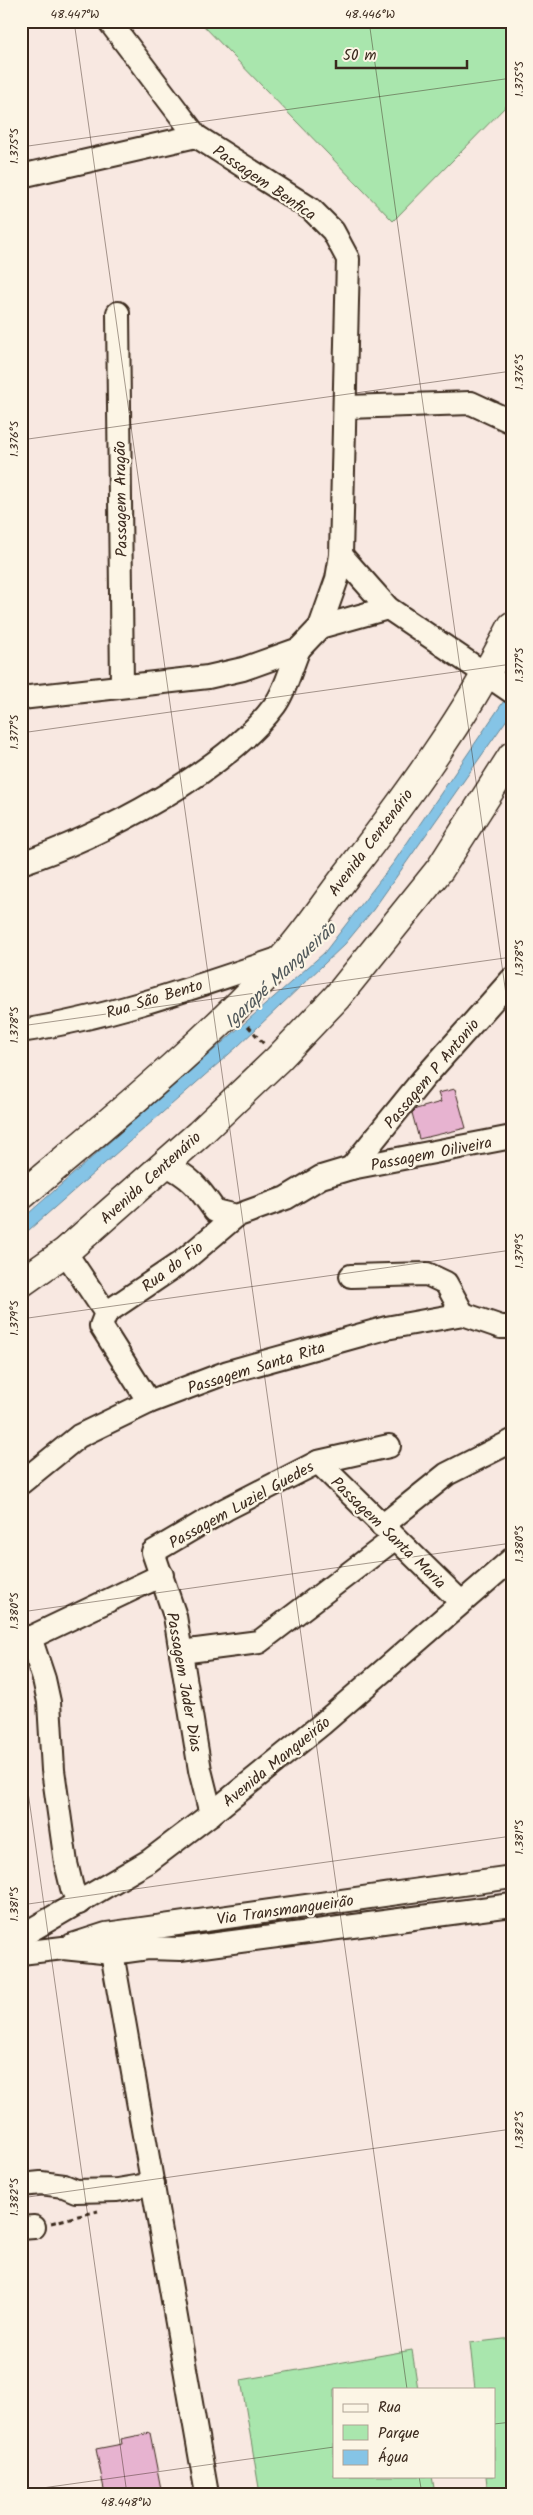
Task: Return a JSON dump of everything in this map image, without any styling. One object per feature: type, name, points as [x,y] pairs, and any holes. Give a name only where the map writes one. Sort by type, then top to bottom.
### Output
[{"type":"main road","name":"Avenida Centenário","points":[[21,1196],[135,1100],[232,1010],[284,957],[498,683],[512,626]]},
{"type":"main road","name":"Avenida Centenário","points":[[21,1283],[65,1252],[164,1164],[278,1058],[337,997],[440,869],[512,756]]},
{"type":"street","points":[[110,21],[196,136]]},
{"type":"street","name":"Passagem Benfica","points":[[21,176],[196,136],[311,210],[333,231],[348,259],[342,555],[337,580],[320,627]]},
{"type":"street","name":"Passagem Aragão","points":[[118,313],[122,686]]},
{"type":"street","points":[[346,407],[471,403],[512,422]]},
{"type":"street","points":[[342,555],[388,608],[498,683]]},
{"type":"street","points":[[21,863],[104,828],[162,798],[218,759],[246,736],[276,704],[299,649],[320,627],[388,608]]},
{"type":"street","points":[[21,698],[208,677],[243,669],[299,649]]},
{"type":"street","name":"Rua São Bento","points":[[21,1031],[53,1026],[150,1002],[284,957]]},
{"type":"street","name":"Passagem P Antonio","points":[[351,1168],[423,1079],[512,979]]},
{"type":"street","name":"Passagem Oiliveira","points":[[236,1216],[286,1198],[321,1177],[351,1168],[512,1137]]},
{"type":"street","points":[[164,1164],[185,1174],[202,1192],[215,1211],[236,1216]]},
{"type":"street","name":"Rua do Fio","points":[[106,1313],[183,1260],[236,1216]]},
{"type":"street","points":[[65,1252],[106,1313],[101,1326],[149,1402]]},
{"type":"street","points":[[350,1276],[427,1274],[446,1283],[463,1314]]},
{"type":"street","name":"Passagem Santa Rita","points":[[21,1482],[79,1436],[149,1402],[228,1372],[386,1328],[463,1314],[501,1327],[512,1327]]},
{"type":"street","points":[[181,1652],[259,1642],[388,1532],[447,1474],[512,1441]]},
{"type":"street","name":"Passagem Luziel Guedes","points":[[154,1552],[226,1508],[318,1462],[389,1446]]},
{"type":"street","name":"Passagem Santa Maria","points":[[318,1462],[462,1602]]},
{"type":"street","name":"Passagem Jader Dias","points":[[154,1552],[175,1616],[199,1762],[212,1814]]},
{"type":"street","name":"Avenida Mangueirão","points":[[21,1936],[149,1861],[212,1814],[329,1718],[512,1558]]},
{"type":"street","points":[[79,1903],[72,1888],[66,1863],[53,1770],[49,1702],[44,1679],[26,1640],[162,1575]]},
{"type":"street","name":"Via Transmangueirão","points":[[59,1949],[106,1934],[512,1877]]},
{"type":"street","name":"Via Transmangueirão","points":[[21,1953],[59,1949],[112,1953],[148,1948],[180,1949],[216,1946],[512,1905]]},
{"type":"street","points":[[112,1953],[207,2494]]},
{"type":"street","points":[[21,2186],[41,2183],[64,2186],[76,2191],[117,2190],[153,2184]]},
{"type":"path","points":[[247,1026],[267,1047]]},
{"type":"path","points":[[27,2228],[90,2215],[105,2209],[111,2205],[117,2190]]},
{"type":"green space","points":[[199,21],[512,21],[512,100],[393,221]]},
{"type":"green space","points":[[512,2338],[512,2494],[488,2494],[486,2478],[496,2478],[496,2388],[475,2388],[470,2343]]},
{"type":"green space","points":[[412,2350],[418,2388],[333,2388],[333,2478],[432,2478],[435,2494],[260,2494],[241,2380]]},
{"type":"water","points":[[512,689],[512,712],[373,910],[345,944],[237,1047],[21,1237],[21,1220],[324,953],[394,862]]},
{"type":"building","points":[[455,1089],[466,1128],[419,1139],[412,1113],[416,1109],[441,1102],[438,1093]]},
{"type":"building","points":[[150,2433],[162,2494],[105,2494],[96,2449],[122,2444],[121,2439]]},
{"type":"water label","name":"Igarapé Mangueirão","points":[[280,975]]}]
